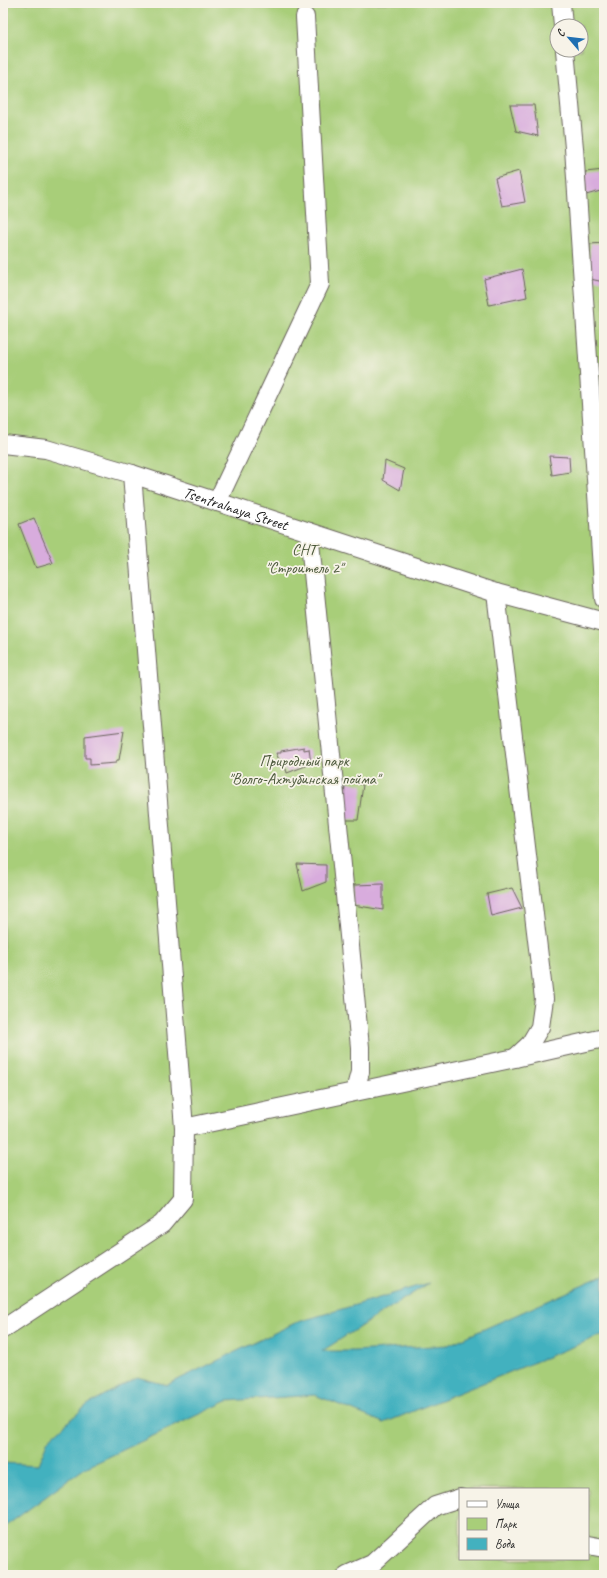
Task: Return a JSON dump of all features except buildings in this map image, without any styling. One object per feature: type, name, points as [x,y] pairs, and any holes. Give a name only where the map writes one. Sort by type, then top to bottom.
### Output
[{"type":"street","points":[[561,3],[562,18]]},
{"type":"street","points":[[218,502],[320,284],[305,17]]},
{"type":"street","points":[[566,58],[574,148],[604,599]]},
{"type":"street","name":"Tsentralnaya Street","points":[[3,444],[46,448],[132,474],[496,593],[604,622]]},
{"type":"street","points":[[3,1329],[162,1224],[183,1199],[184,1128],[132,474]]},
{"type":"street","points":[[309,532],[360,1047],[360,1072],[355,1091]]},
{"type":"street","points":[[496,593],[544,999],[540,1027],[530,1044],[515,1058]]},
{"type":"street","points":[[184,1128],[604,1038]]},
{"type":"street","points":[[347,1575],[372,1564],[435,1506],[459,1498]]},
{"type":"street","points":[[589,1545],[604,1548]]},
{"type":"green space","name":"СНТ \"Строитель 2\"","points":[[3,3],[604,3],[604,1575],[3,1575]]},
{"type":"water","points":[[604,1276],[604,1334],[384,1423],[315,1395],[227,1401],[85,1468],[3,1528],[3,1463],[38,1465],[48,1440],[87,1405],[137,1377],[167,1385],[295,1323],[429,1283],[322,1351],[354,1351],[448,1345]]},
{"type":"park label","name":"Природный парк \"Волго-Ахтубинская пойма\"","points":[[304,769]]}]
